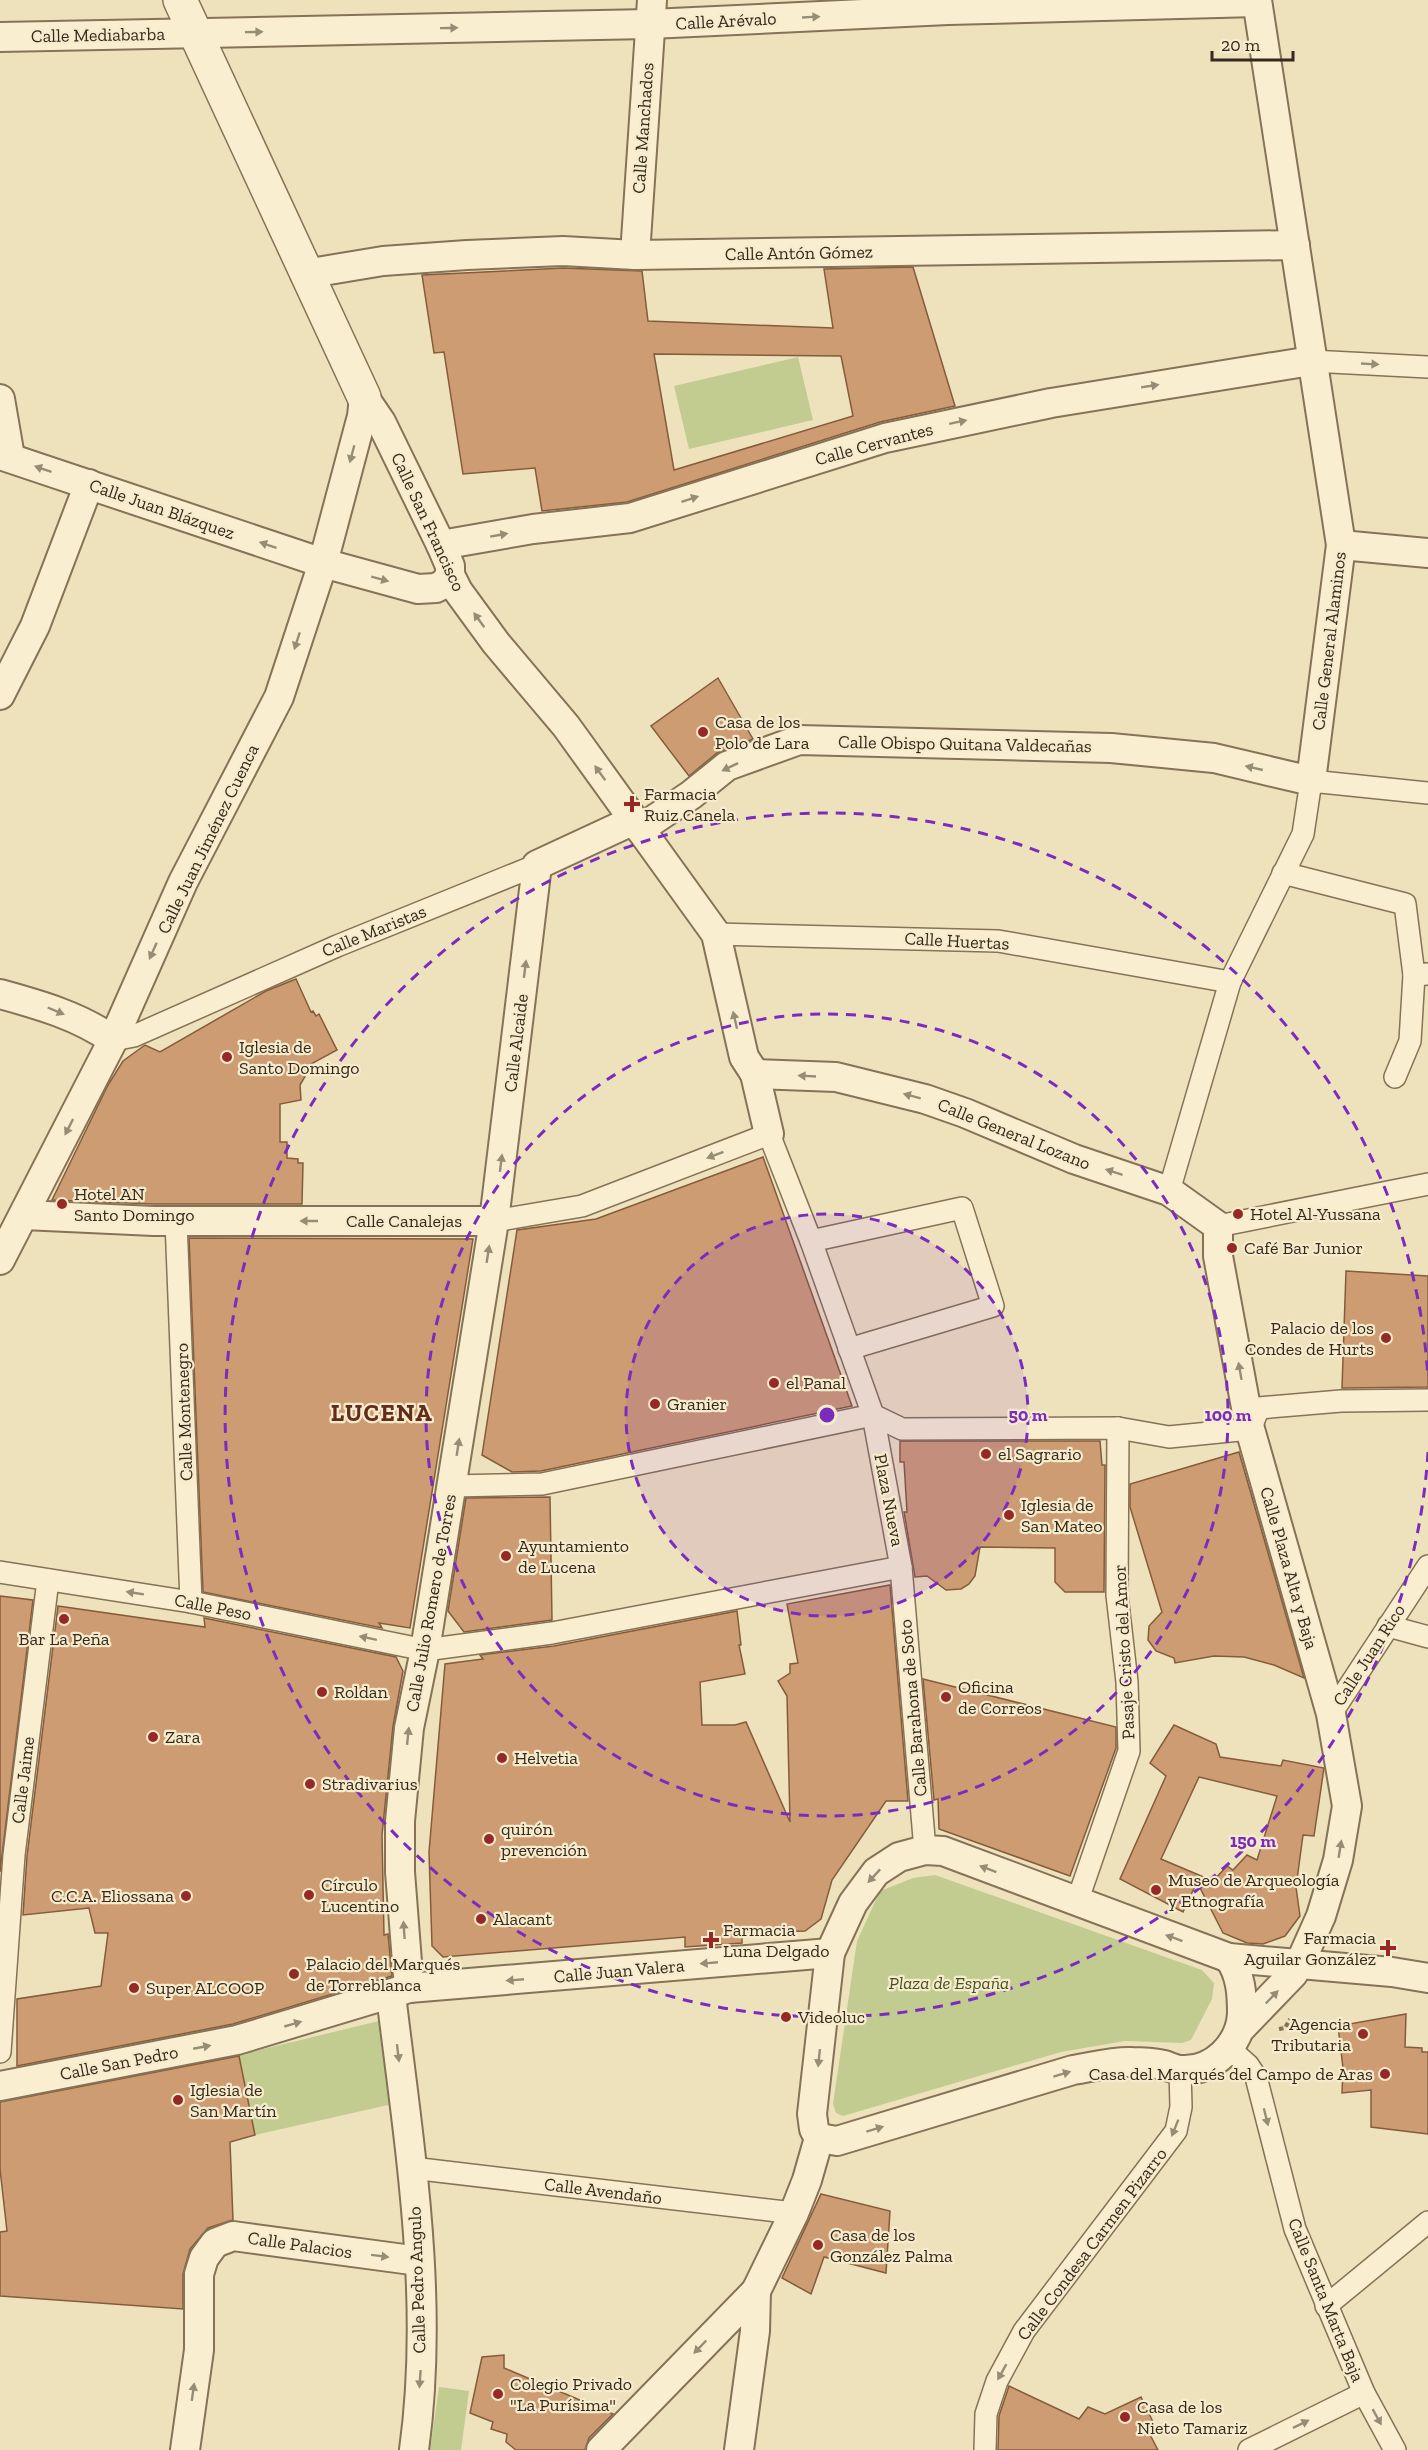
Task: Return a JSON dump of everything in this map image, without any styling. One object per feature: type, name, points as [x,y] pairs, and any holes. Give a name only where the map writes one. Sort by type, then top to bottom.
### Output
[{"type":"street","name":"Calle San Francisco","points":[[180,0],[305,274],[358,380],[364,397],[381,422],[441,545],[450,566],[450,575],[458,591],[496,643],[566,726],[716,934],[744,1057],[755,1074],[769,1134]]},
{"type":"street","name":"Calle Arévalo","points":[[195,33],[651,12],[1257,1]]},
{"type":"street","name":"Calle General Alaminos","points":[[1169,1191],[1230,982],[1303,834],[1341,545],[1257,1]]},
{"type":"street","name":"Calle Manchados","points":[[636,255],[651,12]]},
{"type":"street","name":"Calle Mediabarba","points":[[0,37],[195,33]]},
{"type":"street","name":"Calle Antón Gómez","points":[[305,274],[383,261],[563,251],[636,255],[1295,245]]},
{"type":"street","points":[[1311,361],[1428,367]]},
{"type":"street","name":"Calle Cervantes","points":[[441,545],[533,530],[630,518],[885,438],[1018,410],[1311,361]]},
{"type":"street","name":"Calle Juan Jiménez Cuenca","points":[[0,1260],[113,1040],[183,882],[279,697],[323,563],[362,416],[364,397]]},
{"type":"street","points":[[0,399],[5,456]]},
{"type":"street","name":"Calle Juan Blázquez","points":[[5,456],[323,563],[418,589],[436,588],[445,583],[450,575]]},
{"type":"street","points":[[0,695],[35,626],[89,484]]},
{"type":"street","points":[[1341,545],[1428,553]]},
{"type":"street","name":"Calle Obispo Quitana Valdecañas","points":[[637,825],[691,795],[727,766],[799,740],[1111,748],[1214,758],[1311,781]]},
{"type":"street","points":[[1311,781],[1428,793]]},
{"type":"street","name":"Calle Maristas","points":[[113,1040],[134,1036],[337,946],[637,825]]},
{"type":"street","name":"Calle Alcaide","points":[[494,1221],[537,865]]},
{"type":"street","points":[[1283,873],[1405,904],[1421,974],[1410,1041],[1395,1077]]},
{"type":"street","name":"Calle Huertas","points":[[716,934],[998,941],[1230,982]]},
{"type":"street","points":[[0,994],[47,1007],[95,1028],[113,1040]]},
{"type":"street","name":"Calle General Lozano","points":[[755,1074],[836,1077],[925,1099],[965,1113],[1074,1159],[1169,1191]]},
{"type":"street","name":"Calle Canalejas","points":[[24,1215],[176,1221],[494,1221],[582,1206],[769,1134]]},
{"type":"street","name":"Plaza Nueva","points":[[425,1650],[552,1633],[901,1567],[873,1415],[811,1241],[769,1134]]},
{"type":"street","points":[[1169,1191],[1218,1226],[1428,1184]]},
{"type":"street","points":[[811,1241],[962,1208],[993,1306],[849,1349]]},
{"type":"street","name":"Calle Montenegro","points":[[176,1221],[191,1602]]},
{"type":"street","name":"Calle Julio Romero de Torres","points":[[405,2111],[400,1992],[400,1821],[409,1728],[425,1650],[494,1221]]},
{"type":"street","name":"Calle Plaza Alta y Baja","points":[[1218,1226],[1218,1256],[1250,1429],[1331,1714],[1347,1806],[1338,1860],[1321,1916],[1300,1963],[1293,1974],[1236,2038]]},
{"type":"street","points":[[452,1485],[542,1484],[873,1415],[902,1429],[1118,1428],[1169,1437],[1250,1429],[1259,1408],[1341,1401],[1428,1400]]},
{"type":"street","name":"Pasaje Cristo del Amor","points":[[1077,1902],[1129,1751],[1127,1682],[1117,1595],[1118,1428]]},
{"type":"street","name":"Calle Juan Rico","points":[[1331,1714],[1428,1566]]},
{"type":"street","name":"Calle Barahona de Soto","points":[[901,1567],[925,1850]]},
{"type":"street","name":"Calle Peso","points":[[0,1572],[191,1602],[425,1650]]},
{"type":"street","name":"Calle Jaime","points":[[0,2052],[14,1855],[48,1580]]},
{"type":"street","points":[[1388,1626],[1428,1637]]},
{"type":"street","points":[[601,2450],[756,2291],[794,2213],[807,2180],[819,2138],[814,2129],[812,2114],[830,1953],[853,1903],[876,1872],[899,1857],[925,1850],[943,1851],[1229,1958],[1392,1972],[1428,1978]]},
{"type":"street","name":"Calle Juan Valera","points":[[237,2040],[400,1992],[830,1953]]},
{"type":"street","points":[[819,2138],[837,2141],[1073,2070],[1131,2062],[1180,2070],[1196,2069],[1215,2060],[1236,2038],[1242,1998],[1238,1970],[1229,1958]]},
{"type":"street","name":"Calle Santa Marta Baja","points":[[1236,2038],[1256,2077],[1295,2229],[1364,2393],[1395,2450]]},
{"type":"street","name":"Calle San Pedro","points":[[0,2086],[237,2040]]},
{"type":"street","name":"Calle Condesa Carmen Pizarro","points":[[985,2450],[986,2414],[997,2381],[1024,2331],[1176,2131],[1181,2107],[1180,2070]]},
{"type":"street","name":"Calle Pedro Angulo","points":[[405,2111],[419,2261],[422,2350],[414,2450]]},
{"type":"street","name":"Calle Avendaño","points":[[412,2168],[794,2213]]},
{"type":"street","points":[[1326,2306],[1428,2222]]},
{"type":"street","name":"Calle Palacios","points":[[185,2450],[199,2350],[199,2274],[204,2258],[215,2243],[233,2236],[419,2261]]},
{"type":"street","points":[[739,2450],[754,2331],[756,2291]]},
{"type":"street","points":[[723,2324],[746,2324],[754,2331]]},
{"type":"street","points":[[1249,2450],[1364,2393]]},
{"type":"green space","points":[[798,357],[813,420],[689,449],[674,386]]},
{"type":"green space","name":"Plaza de España","points":[[935,1875],[1202,1970],[1214,1983],[1212,1999],[1191,2040],[1182,2043],[1125,2041],[1061,2052],[843,2116],[836,2113],[833,2104],[857,1941],[880,1891],[913,1878]]},
{"type":"green space","points":[[379,2021],[397,2103],[255,2135],[238,2055]]},
{"type":"green space","points":[[439,2387],[469,2391],[461,2450],[430,2450]]},
{"type":"building","points":[[913,267],[955,406],[880,422],[627,502],[542,511],[535,468],[463,474],[444,352],[434,353],[422,275],[563,268],[642,271],[648,321],[833,328],[824,269]],"holes":[[[654,354],[841,356],[853,416],[674,470]]]},
{"type":"building","name":"Casa de los Polo de Lara","points":[[718,678],[753,739],[717,753],[689,776],[651,726]]},
{"type":"building","points":[[296,979],[311,1012],[313,1011],[316,1016],[319,1014],[337,1050],[309,1065],[310,1068],[300,1085],[301,1100],[280,1104],[280,1142],[287,1142],[287,1158],[298,1159],[298,1163],[303,1163],[302,1204],[154,1204],[52,1200],[108,1085],[123,1061],[145,1045],[160,1052],[266,991]]},
{"type":"building","points":[[763,1157],[852,1406],[541,1471],[512,1472],[482,1455],[517,1230],[596,1219]]},
{"type":"building","points":[[189,1238],[473,1239],[410,1628],[379,1623],[382,1628],[203,1592]]},
{"type":"building","name":"Palacio de los Condes de Hurts","points":[[1346,1271],[1428,1276],[1428,1387],[1342,1388]]},
{"type":"building","name":"Iglesia de San Mateo","points":[[900,1441],[1100,1441],[1102,1465],[1105,1465],[1104,1592],[1065,1592],[1055,1582],[1055,1548],[980,1547],[975,1576],[961,1589],[946,1590],[927,1576],[915,1577],[904,1512],[907,1512],[904,1462],[900,1462]]},
{"type":"building","points":[[1239,1452],[1304,1678],[1274,1665],[1244,1657],[1214,1656],[1175,1663],[1174,1658],[1156,1651],[1148,1640],[1149,1626],[1162,1612],[1130,1507],[1130,1484]]},
{"type":"building","name":"Ayuntamiento de Lucena","points":[[550,1497],[552,1620],[464,1632],[448,1611],[466,1498]]},
{"type":"building","points":[[890,1585],[908,1801],[886,1801],[832,1880],[821,1919],[805,1931],[742,1933],[742,1943],[685,1947],[685,1937],[443,1957],[432,1946],[429,1852],[445,1664],[483,1659],[480,1655],[554,1646],[737,1611],[741,1645],[739,1645],[745,1674],[700,1682],[702,1725],[735,1725],[746,1722],[790,1822],[787,1696],[778,1681],[790,1673],[790,1664],[798,1663],[787,1604]]},
{"type":"building","points":[[0,1596],[33,1600],[0,1872]]},
{"type":"building","points":[[58,1606],[205,1627],[204,1618],[396,1657],[403,1671],[393,1726],[382,1835],[384,1935],[388,1934],[392,1976],[233,2024],[17,2066],[17,1999],[101,1986],[108,1933],[95,1933],[89,1908],[23,1915],[27,1856]]},
{"type":"building","points":[[923,1679],[1116,1727],[1116,1748],[1070,1876],[939,1829],[938,1799],[934,1800]]},
{"type":"building","points":[[1174,1725],[1216,1744],[1220,1757],[1281,1766],[1283,1760],[1324,1768],[1314,1836],[1303,1835],[1296,1887],[1300,1916],[1285,1936],[1263,1944],[1247,1943],[1223,1933],[1197,1882],[1183,1912],[1120,1879],[1166,1776],[1150,1763]],"holes":[[[1199,1777],[1277,1796],[1257,1860],[1247,1855],[1233,1870],[1227,1866],[1213,1881],[1161,1859]]]},
{"type":"building","name":"Casa del Marqués del Campo de Aras","points":[[1406,2014],[1405,2047],[1422,2048],[1422,2052],[1428,2052],[1428,2134],[1371,2127],[1371,2090],[1342,2093],[1343,2068],[1338,2026]]},
{"type":"building","points":[[239,2056],[255,2135],[230,2142],[233,2220],[208,2228],[190,2249],[183,2274],[183,2309],[0,2296],[0,2232],[7,2231],[0,2169],[0,2102]]},
{"type":"building","name":"Casa de los González Palma","points":[[821,2194],[890,2211],[886,2273],[824,2257],[811,2294],[782,2278]]},
{"type":"building","points":[[504,2355],[504,2368],[613,2414],[589,2438],[585,2450],[516,2450],[506,2442],[507,2434],[491,2429],[493,2422],[470,2413],[482,2357]]},
{"type":"building","name":"Casa de los Nieto Tamariz","points":[[1009,2386],[1079,2419],[1088,2407],[1105,2414],[1141,2397],[1155,2426],[1147,2429],[1158,2450],[998,2450],[999,2416]]},
{"type":"place","name":"Casa de los Polo de Lara","points":[[703,732]]},
{"type":"place","name":"Farmacia Ruiz Canela","points":[[632,804]]},
{"type":"place","name":"Iglesia de Santo Domingo","points":[[227,1057]]},
{"type":"place","name":"Hotel AN Santo Domingo","points":[[62,1204]]},
{"type":"place","name":"Hotel Al-Yussana","points":[[1238,1214]]},
{"type":"place","name":"Café Bar Junior","points":[[1232,1248]]},
{"type":"place","name":"Palacio de los Condes de Hurts","points":[[1386,1338]]},
{"type":"place","name":"el Panal","points":[[774,1383]]},
{"type":"place","name":"Granier","points":[[655,1404]]},
{"type":"place","name":"el Sagrario","points":[[986,1454]]},
{"type":"place","name":"Iglesia de San Mateo","points":[[1009,1515]]},
{"type":"place","name":"Ayuntamiento de Lucena","points":[[506,1556]]},
{"type":"place","name":"Bar La Peña","points":[[64,1619]]},
{"type":"place","name":"Roldan","points":[[322,1692]]},
{"type":"place","name":"Oficina de Correos","points":[[946,1697]]},
{"type":"place","name":"Zara","points":[[153,1737]]},
{"type":"place","name":"Helvetia","points":[[502,1758]]},
{"type":"place","name":"Stradivarius","points":[[310,1784]]},
{"type":"place","name":"quirón prevención","points":[[489,1839]]},
{"type":"place","name":"Museo de Arqueología y Etnografía","points":[[1156,1890]]},
{"type":"place","name":"Círculo Lucentino","points":[[309,1895]]},
{"type":"place","name":"C.C.A. Eliossana","points":[[186,1896]]},
{"type":"place","name":"Alacant","points":[[481,1919]]},
{"type":"place","name":"Farmacia Luna Delgado","points":[[711,1940]]},
{"type":"place","name":"Farmacia Aguilar González","points":[[1388,1948]]},
{"type":"place","name":"Palacio del Marqués de Torreblanca","points":[[294,1974]]},
{"type":"place","name":"Super ALCOOP","points":[[134,1988]]},
{"type":"place","name":"Videoluc","points":[[786,2017]]},
{"type":"place","name":"Agencia Tributaria","points":[[1363,2034]]},
{"type":"place","name":"Casa del Marqués del Campo de Aras","points":[[1385,2074]]},
{"type":"place","name":"Iglesia de San Martín","points":[[178,2100]]},
{"type":"place","name":"Casa de los González Palma","points":[[818,2245]]},
{"type":"place","name":"Colegio Privado \"La Purísima\"","points":[[498,2394]]},
{"type":"place","name":"Casa de los Nieto Tamariz","points":[[1125,2417]]},
{"type":"district","name":"LUCENA","points":[[382,1413]]}]
